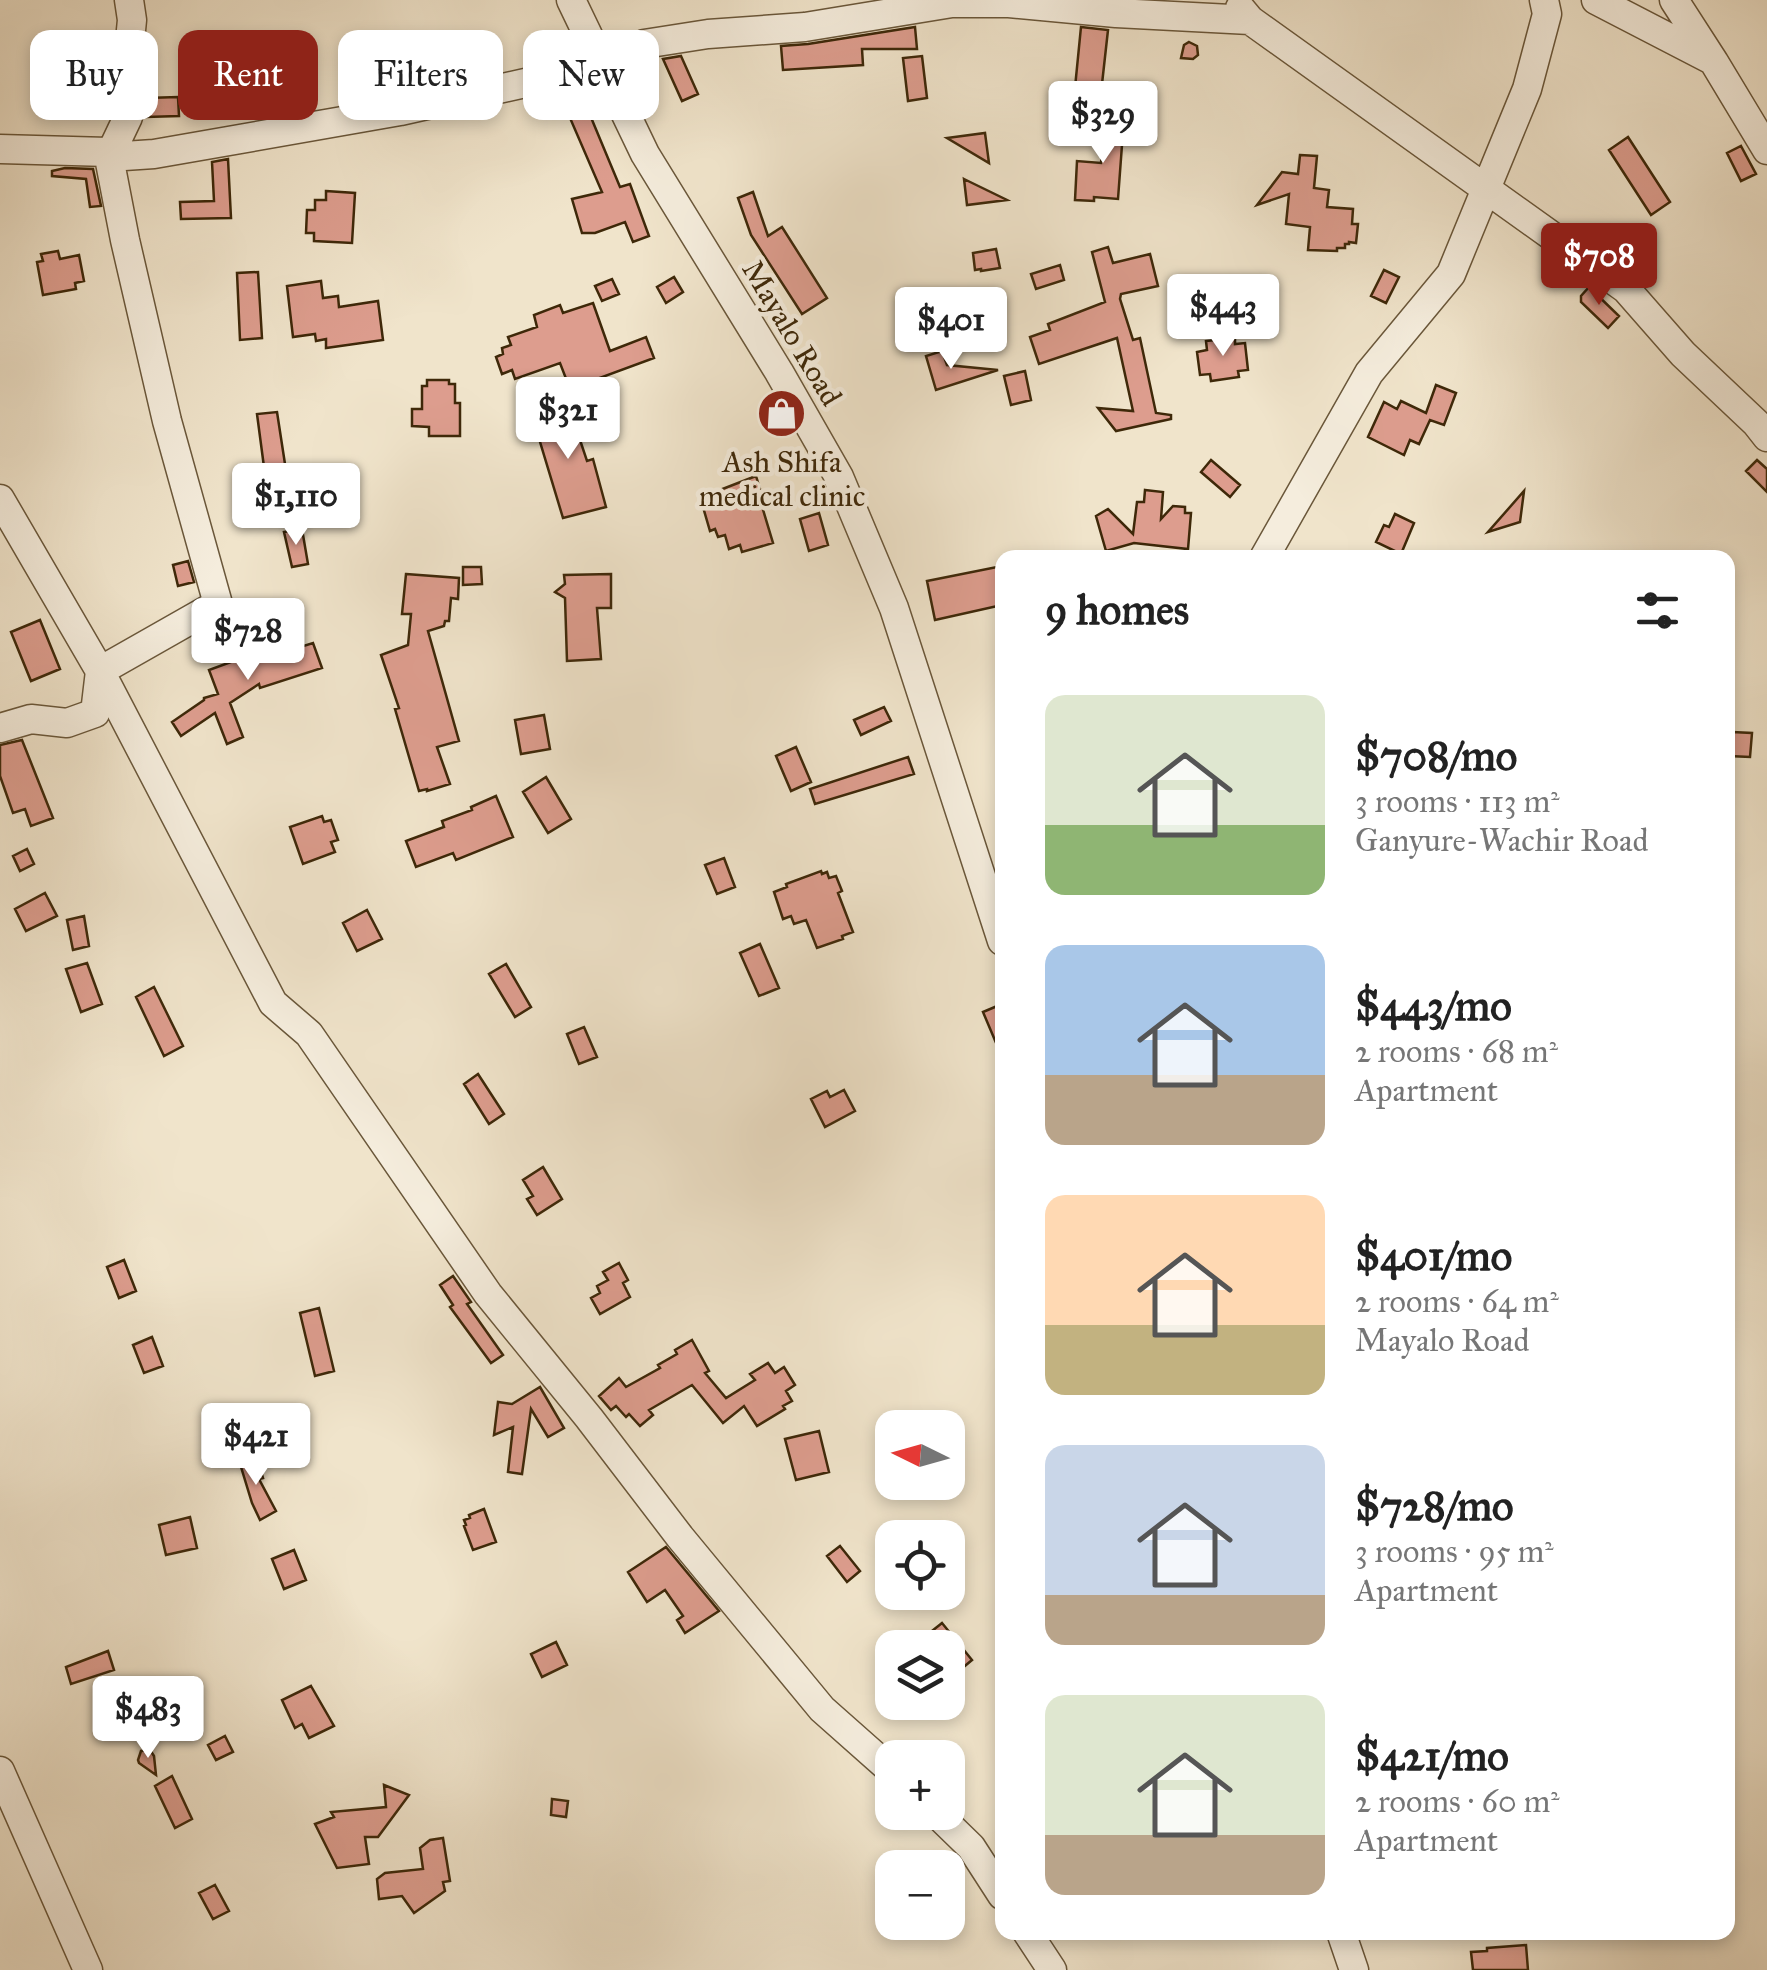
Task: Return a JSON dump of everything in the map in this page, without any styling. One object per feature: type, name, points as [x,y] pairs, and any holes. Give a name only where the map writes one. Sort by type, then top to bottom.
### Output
[{"type":"street","points":[[109,157],[128,117],[130,0]]},
{"type":"street","name":"Mayalo Road","points":[[572,0],[585,30]]},
{"type":"street","points":[[1269,550],[1369,373],[1451,274],[1527,89],[1547,14],[1544,0]]},
{"type":"street","points":[[1596,0],[1714,62]]},
{"type":"street","points":[[1674,0],[1767,150]]},
{"type":"street","points":[[659,42],[805,27],[952,2],[1116,13],[1241,10],[1626,289],[1683,354],[1767,436]]},
{"type":"street","points":[[109,157],[154,154],[306,129],[523,83]]},
{"type":"street","name":"Mayalo Road","points":[[627,120],[838,477],[894,608],[995,912]]},
{"type":"street","points":[[0,149],[108,152],[167,420],[218,604],[100,671]]},
{"type":"street","points":[[0,499],[100,671],[273,1004],[309,1034],[488,1294],[680,1537],[822,1709],[875,1756]]},
{"type":"street","points":[[0,728],[31,720],[67,723],[95,713],[100,671]]},
{"type":"street","points":[[0,1771],[88,1970]]},
{"type":"street","points":[[954,1830],[971,1847],[995,1884]]},
{"type":"street","points":[[1032,1940],[1052,1970]]},
{"type":"street","points":[[1343,1940],[1354,1970]]},
{"type":"building","points":[[915,27],[917,49],[862,49],[863,65],[783,70],[781,46]]},
{"type":"building","points":[[1081,27],[1108,30],[1099,111],[1073,108]]},
{"type":"building","points":[[1189,42],[1197,46],[1198,55],[1193,59],[1181,58],[1184,45]]},
{"type":"building","points":[[681,56],[698,94],[682,101],[663,59]]},
{"type":"building","points":[[922,56],[927,98],[908,101],[903,58]]},
{"type":"building","points":[[178,97],[178,116],[158,117],[158,98]]},
{"type":"building","points":[[1106,116],[1124,118],[1118,199],[1075,200],[1077,161],[1101,163]]},
{"type":"building","points":[[571,120],[592,120],[620,187],[630,184],[649,236],[633,242],[625,222],[595,233],[582,233],[572,199],[602,192]]},
{"type":"building","points":[[985,133],[989,163],[947,138]]},
{"type":"building","points":[[1628,137],[1670,202],[1651,215],[1609,150]]},
{"type":"building","points":[[1741,146],[1756,174],[1741,181],[1727,153]]},
{"type":"building","points":[[1300,155],[1317,156],[1314,188],[1329,190],[1327,207],[1353,209],[1352,224],[1358,224],[1356,243],[1349,242],[1337,251],[1308,250],[1310,227],[1286,224],[1289,194],[1257,205],[1282,172],[1298,174]]},
{"type":"building","points":[[228,159],[231,218],[181,219],[180,202],[214,201],[212,162]]},
{"type":"building","points":[[93,169],[101,206],[90,207],[86,179],[52,176],[52,171]]},
{"type":"building","points":[[964,179],[1007,200],[967,205]]},
{"type":"building","points":[[326,191],[355,193],[352,243],[314,241],[314,233],[306,233],[307,210],[315,210],[315,200],[326,200]]},
{"type":"building","points":[[753,192],[768,236],[782,227],[827,298],[802,314],[751,235],[738,198]]},
{"type":"building","points":[[1108,247],[1113,263],[1150,254],[1158,286],[1121,294],[1120,299],[1133,340],[1140,338],[1156,413],[1171,415],[1171,419],[1116,431],[1098,408],[1133,411],[1117,338],[1039,364],[1030,337],[1050,330],[1048,324],[1105,302],[1092,252]]},
{"type":"building","points":[[996,249],[1000,268],[975,270],[973,253]]},
{"type":"building","points":[[58,251],[60,259],[79,255],[84,281],[75,283],[76,289],[43,295],[37,262],[43,261],[41,254]]},
{"type":"building","points":[[1060,265],[1064,280],[1036,289],[1031,274]]},
{"type":"building","points":[[1384,270],[1399,277],[1386,303],[1371,296]]},
{"type":"building","points":[[258,272],[262,338],[240,340],[237,273]]},
{"type":"building","points":[[674,277],[683,292],[666,303],[657,287]]},
{"type":"building","points":[[612,279],[619,294],[602,301],[595,286]]},
{"type":"building","points":[[321,281],[323,298],[338,296],[339,307],[378,301],[383,340],[326,348],[326,339],[316,341],[315,334],[293,337],[287,286]]},
{"type":"building","points":[[1236,281],[1241,310],[1224,314],[1219,284]]},
{"type":"building","points":[[1589,287],[1619,316],[1608,328],[1581,302]]},
{"type":"building","points":[[593,303],[610,351],[646,337],[654,358],[570,389],[560,363],[515,379],[512,370],[502,374],[496,357],[503,354],[502,348],[511,345],[508,337],[537,327],[534,315],[560,305],[563,313]]},
{"type":"building","points":[[1235,338],[1235,344],[1245,343],[1248,370],[1238,371],[1239,377],[1211,381],[1210,374],[1200,375],[1197,352],[1207,350],[1206,341]]},
{"type":"building","points":[[942,351],[947,365],[998,370],[936,390],[926,356]]},
{"type":"building","points":[[1025,371],[1031,400],[1011,405],[1004,376]]},
{"type":"building","points":[[427,380],[449,380],[449,384],[455,384],[455,403],[460,403],[460,436],[429,436],[429,427],[412,426],[412,409],[422,409],[422,386],[427,386]]},
{"type":"building","points":[[1436,385],[1456,393],[1444,425],[1430,420],[1419,444],[1410,440],[1404,455],[1368,437],[1384,402],[1397,409],[1401,401],[1426,413]]},
{"type":"building","points":[[567,401],[587,461],[593,459],[606,507],[563,518],[531,412]]},
{"type":"building","points":[[277,412],[285,464],[264,467],[257,414]]},
{"type":"building","points":[[1211,460],[1240,485],[1230,497],[1201,472]]},
{"type":"building","points":[[1757,460],[1767,469],[1767,492],[1746,471]]},
{"type":"building","points":[[756,476],[773,543],[742,552],[740,545],[729,549],[725,535],[718,537],[715,529],[710,531],[703,507],[711,505],[707,495]]},
{"type":"building","points":[[1145,490],[1163,492],[1161,519],[1173,506],[1185,507],[1185,513],[1191,513],[1188,549],[1134,543],[1106,550],[1096,516],[1108,509],[1133,534],[1137,502],[1144,502]]},
{"type":"building","points":[[1524,491],[1520,522],[1488,532]]},
{"type":"building","points":[[819,513],[828,545],[809,551],[800,519]]},
{"type":"building","points":[[1395,514],[1414,523],[1403,550],[1376,542],[1384,525],[1389,527]]},
{"type":"building","points":[[302,529],[308,564],[292,567],[284,532]]},
{"type":"building","points":[[188,561],[194,582],[178,586],[173,565]]},
{"type":"building","points":[[463,567],[481,567],[482,584],[463,585]]},
{"type":"building","points":[[995,567],[995,607],[935,620],[927,581]]},
{"type":"building","points":[[406,574],[459,578],[458,599],[451,598],[449,621],[428,631],[459,741],[437,747],[450,784],[427,791],[419,791],[395,709],[399,708],[381,655],[408,645],[411,614],[402,614]]},
{"type":"building","points":[[611,574],[611,608],[597,608],[601,659],[567,661],[565,598],[555,592],[565,584],[564,575]]},
{"type":"building","points":[[40,620],[60,669],[31,681],[11,632]]},
{"type":"building","points":[[277,639],[281,653],[313,643],[322,668],[260,688],[259,684],[230,703],[243,737],[227,744],[215,713],[181,736],[172,722],[204,698],[218,694],[209,670],[250,655],[247,648]]},
{"type":"building","points":[[884,707],[891,721],[861,735],[854,720]]},
{"type":"building","points":[[544,715],[550,749],[521,754],[515,720]]},
{"type":"building","points":[[1735,732],[1752,733],[1750,757],[1735,756]]},
{"type":"building","points":[[22,740],[53,818],[31,826],[25,809],[13,813],[0,776],[0,745]]},
{"type":"building","points":[[796,747],[811,782],[791,791],[776,756]]},
{"type":"building","points":[[908,757],[914,774],[815,804],[810,789]]},
{"type":"building","points":[[546,777],[571,819],[548,833],[523,792]]},
{"type":"building","points":[[496,796],[513,837],[456,860],[453,853],[416,867],[406,841],[444,827],[442,821]]},
{"type":"building","points":[[322,816],[324,822],[331,820],[338,840],[331,842],[335,852],[303,864],[290,827]]},
{"type":"building","points":[[27,849],[34,864],[20,871],[13,856]]},
{"type":"building","points":[[724,858],[735,887],[717,894],[705,865]]},
{"type":"building","points":[[821,871],[827,872],[829,878],[836,876],[842,891],[838,893],[853,932],[817,948],[806,920],[794,924],[791,916],[783,919],[774,892]]},
{"type":"building","points":[[45,893],[57,916],[26,931],[15,909]]},
{"type":"building","points":[[367,910],[382,939],[357,951],[343,923]]},
{"type":"building","points":[[84,916],[89,946],[73,950],[67,920]]},
{"type":"building","points":[[760,944],[779,988],[759,996],[740,953]]},
{"type":"building","points":[[87,963],[102,1004],[81,1012],[66,969]]},
{"type":"building","points":[[506,964],[531,1007],[515,1017],[489,974]]},
{"type":"building","points":[[154,987],[183,1046],[164,1056],[136,997]]},
{"type":"building","points":[[995,1007],[995,1040],[983,1012]]},
{"type":"building","points":[[584,1027],[597,1057],[579,1064],[567,1034]]},
{"type":"building","points":[[478,1074],[504,1114],[489,1124],[464,1084]]},
{"type":"building","points":[[844,1090],[855,1111],[825,1127],[811,1099],[827,1091],[830,1097]]},
{"type":"building","points":[[543,1167],[562,1199],[537,1215],[527,1199],[533,1196],[523,1180]]},
{"type":"building","points":[[124,1260],[136,1291],[119,1298],[107,1267]]},
{"type":"building","points":[[619,1263],[628,1280],[623,1283],[630,1297],[600,1314],[591,1298],[600,1293],[597,1286],[608,1280],[603,1272]]},
{"type":"building","points":[[453,1276],[471,1302],[467,1304],[503,1355],[491,1363],[450,1307],[453,1305],[440,1285]]},
{"type":"building","points":[[319,1308],[334,1371],[315,1376],[300,1313]]},
{"type":"building","points":[[152,1337],[163,1366],[144,1373],[133,1345]]},
{"type":"building","points":[[692,1340],[709,1371],[705,1373],[726,1398],[755,1380],[750,1374],[768,1363],[775,1373],[784,1367],[795,1385],[786,1391],[792,1401],[757,1426],[744,1406],[723,1423],[692,1385],[649,1410],[653,1415],[640,1426],[616,1406],[611,1410],[599,1396],[619,1378],[626,1387],[660,1368],[658,1365],[677,1354],[675,1350]]},
{"type":"building","points":[[540,1387],[564,1428],[548,1437],[531,1409],[522,1474],[508,1472],[513,1427],[494,1435],[498,1402],[512,1404]]},
{"type":"building","points":[[819,1431],[829,1472],[796,1480],[785,1439]]},
{"type":"building","points":[[246,1454],[251,1464],[258,1461],[263,1478],[259,1479],[276,1511],[260,1520],[238,1457]]},
{"type":"building","points":[[484,1509],[496,1542],[473,1550],[464,1520]]},
{"type":"building","points":[[190,1517],[197,1548],[166,1555],[159,1525]]},
{"type":"building","points":[[840,1546],[860,1571],[847,1582],[827,1556]]},
{"type":"building","points":[[666,1547],[719,1611],[685,1633],[677,1620],[683,1616],[665,1590],[647,1602],[628,1572]]},
{"type":"building","points":[[294,1550],[306,1580],[284,1589],[272,1559]]},
{"type":"building","points":[[556,1642],[567,1665],[542,1677],[531,1654]]},
{"type":"building","points":[[108,1651],[114,1670],[71,1684],[66,1667]]},
{"type":"building","points":[[311,1686],[334,1726],[309,1738],[302,1724],[295,1728],[282,1700]]},
{"type":"building","points":[[225,1736],[233,1752],[216,1760],[208,1745]]},
{"type":"building","points":[[150,1750],[156,1775],[138,1760],[141,1751]]},
{"type":"building","points":[[172,1776],[192,1819],[175,1828],[155,1786]]},
{"type":"building","points":[[384,1785],[409,1795],[378,1837],[365,1837],[369,1864],[337,1868],[315,1824],[334,1817],[331,1812],[386,1807]]},
{"type":"building","points":[[552,1799],[568,1801],[566,1817],[551,1815]]},
{"type":"building","points":[[443,1838],[450,1881],[443,1882],[445,1891],[414,1913],[402,1896],[379,1899],[377,1879],[385,1873],[423,1869],[420,1848],[430,1840]]},
{"type":"building","points":[[215,1885],[229,1911],[213,1919],[199,1893]]},
{"type":"building","points":[[1526,1945],[1528,1970],[1473,1970],[1471,1952]]},
{"type":"place","name":"Ash Shifa medical clinic","points":[[782,413]]}]
